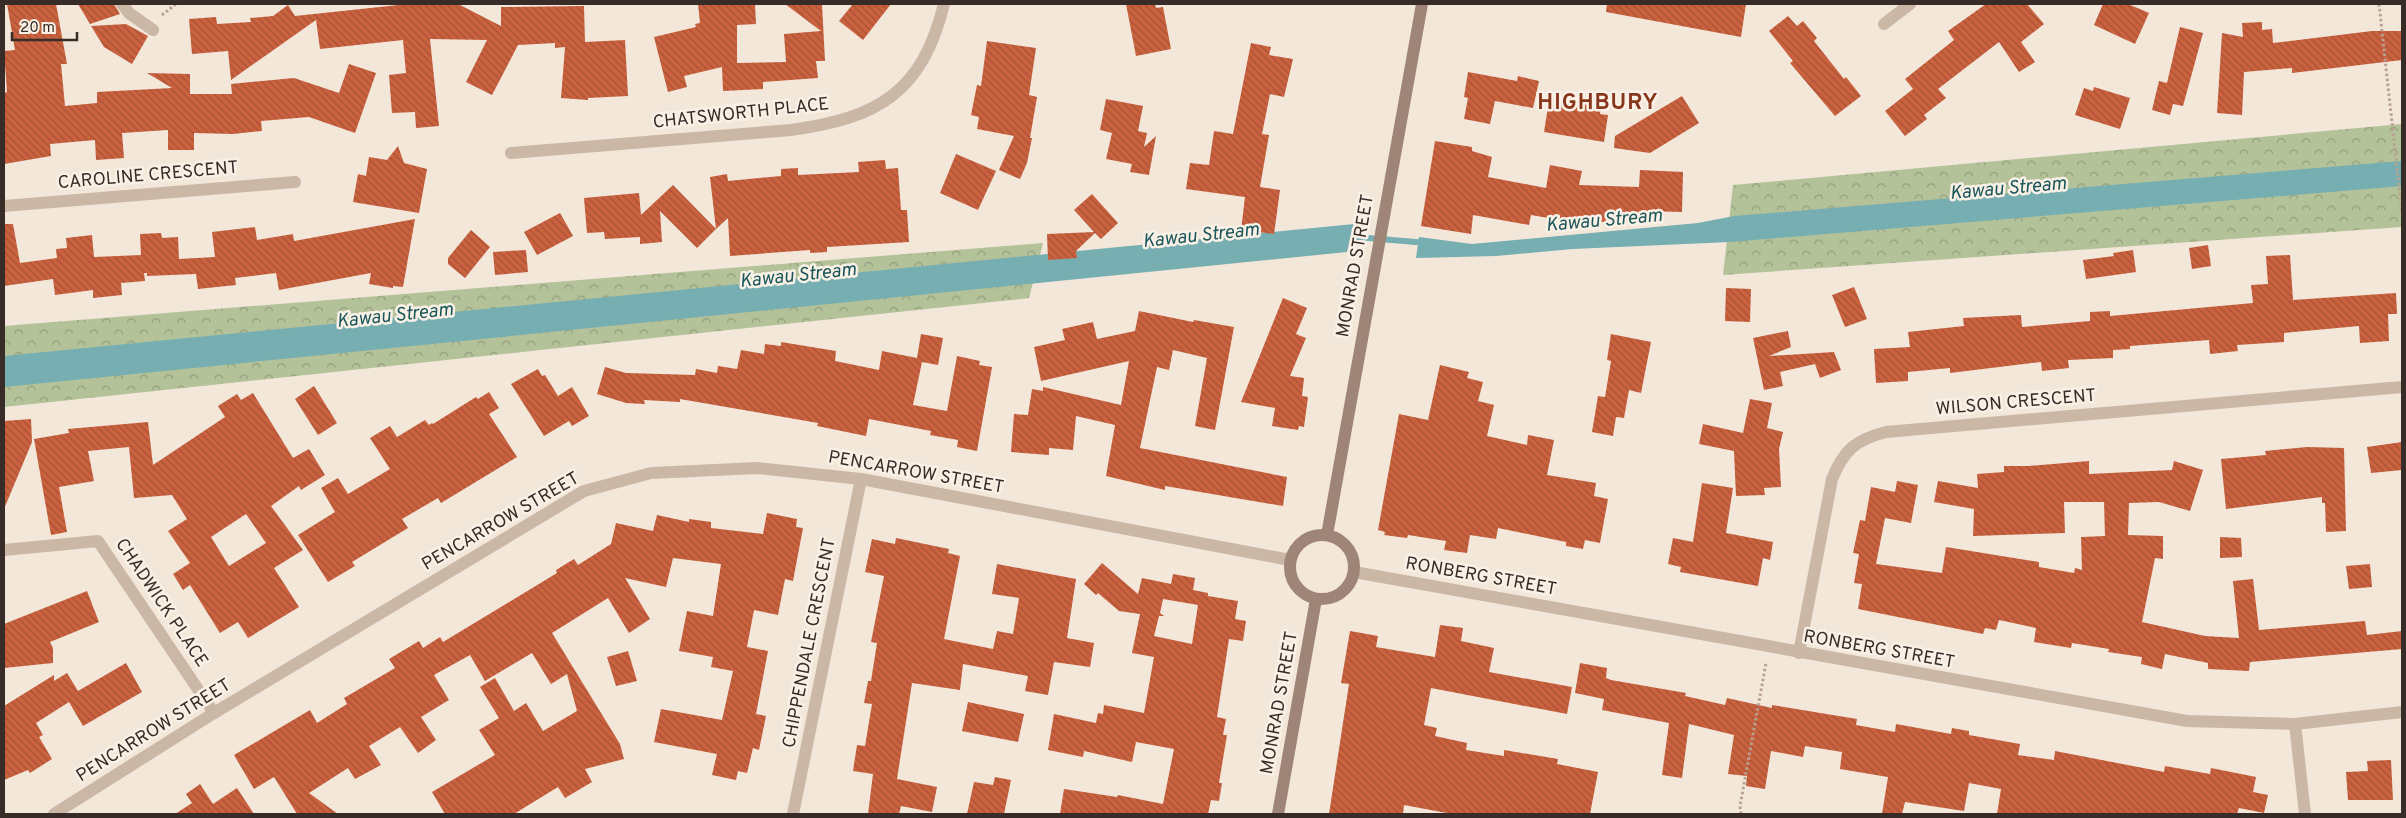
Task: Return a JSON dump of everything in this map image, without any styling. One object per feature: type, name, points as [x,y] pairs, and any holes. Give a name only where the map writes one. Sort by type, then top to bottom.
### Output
[{"type":"street","points":[[122,4],[129,13],[153,30]]},
{"type":"street","name":"CHATSWORTH PLACE","points":[[511,153],[791,130],[830,124],[866,112],[899,91],[922,64],[937,31],[944,4]]},
{"type":"street","name":"MONRAD STREET","points":[[1327,536],[1422,4]]},
{"type":"street","points":[[1884,24],[1910,4]]},
{"type":"street","name":"CAROLINE CRESCENT","points":[[4,206],[295,182]]},
{"type":"street","name":"WILSON CRESCENT","points":[[1799,653],[1832,479],[1839,461],[1849,448],[1871,436],[1886,432],[2402,387]]},
{"type":"street","name":"PENCARROW STREET","points":[[54,814],[214,713],[584,491],[651,473],[757,468],[861,479],[1290,560]]},
{"type":"street","name":"CHIPPENDALE CRESCENT","points":[[793,814],[861,479]]},
{"type":"street","points":[[1327,536],[1345,544],[1354,562],[1354,572],[1350,582],[1336,596],[1316,599],[1298,589],[1290,570],[1290,560],[1294,551],[1308,538],[1327,536]]},
{"type":"street","name":"CHADWICK PLACE","points":[[4,550],[98,541],[214,713]]},
{"type":"street","name":"RONBERG STREET","points":[[1354,572],[1769,648],[2187,721],[2295,724],[2402,712]]},
{"type":"street","name":"MONRAD STREET","points":[[1278,814],[1316,599]]},
{"type":"street","points":[[2295,724],[2305,814]]},
{"type":"path","points":[[2379,4],[2402,214]]},
{"type":"path","points":[[1741,814],[1740,806],[1769,648]]},
{"type":"green space","points":[[2402,124],[2402,227],[1723,275],[1733,185]]},
{"type":"green space","points":[[1043,243],[1029,298],[4,407],[4,326]]},
{"type":"water","points":[[2402,161],[2402,186],[1730,242],[1573,249],[1496,256],[1416,258],[1419,237],[1472,244],[1698,223],[1734,216]]},
{"type":"water","points":[[1354,224],[1347,252],[4,387],[4,356]]},
{"type":"building","points":[[7,4],[56,4],[67,64],[61,64],[65,106],[97,103],[97,92],[172,88],[147,73],[190,74],[190,94],[232,94],[231,84],[294,78],[339,93],[349,64],[376,73],[355,133],[309,117],[261,121],[262,131],[233,134],[194,133],[194,150],[168,150],[168,130],[122,133],[124,158],[96,160],[95,140],[50,144],[51,156],[4,164],[4,93],[7,92],[4,51],[15,50]]},
{"type":"building","points":[[78,4],[114,4],[120,14],[90,24]]},
{"type":"building","points":[[408,4],[458,4],[501,26],[501,7],[584,6],[585,42],[625,40],[628,96],[588,98],[588,100],[561,98],[565,47],[555,48],[555,43],[518,45],[492,95],[466,82],[487,40],[430,39],[439,126],[416,128],[415,112],[392,113],[389,75],[406,73],[403,40],[320,49],[316,20],[231,80],[228,51],[192,54],[189,19],[216,17],[217,24],[251,22],[250,18],[273,16],[288,5],[295,16]]},
{"type":"building","points":[[698,4],[755,4],[756,24],[737,25],[737,63],[786,62],[784,34],[821,31],[785,4],[822,4],[825,61],[816,61],[818,78],[763,82],[763,89],[723,91],[722,67],[684,76],[687,87],[668,92],[654,37],[696,27],[695,24],[700,23]]},
{"type":"building","points":[[853,4],[891,4],[863,40],[839,21]]},
{"type":"building","points":[[1126,4],[1155,4],[1156,8],[1163,7],[1171,49],[1136,56]]},
{"type":"building","points":[[1607,4],[1746,4],[1741,37],[1606,12]]},
{"type":"building","points":[[1986,4],[2027,4],[2044,24],[2021,42],[2035,62],[2019,72],[1999,42],[1938,89],[1946,98],[1924,115],[1927,119],[1905,136],[1885,111],[1913,89],[1905,79],[1954,40],[1948,31]]},
{"type":"building","points":[[2103,4],[2128,4],[2149,13],[2135,44],[2094,25]]},
{"type":"building","points":[[1788,16],[1797,26],[1803,21],[1817,38],[1814,41],[1844,79],[1846,77],[1861,96],[1835,116],[1790,63],[1793,61],[1769,31]]},
{"type":"building","points":[[2262,22],[2262,30],[2272,29],[2273,43],[2372,31],[2402,31],[2402,60],[2292,73],[2292,68],[2244,72],[2242,115],[2217,113],[2222,33],[2243,37],[2242,23]]},
{"type":"building","points":[[126,24],[148,36],[132,64],[104,47],[91,26]]},
{"type":"building","points":[[2180,27],[2203,33],[2183,106],[2173,104],[2170,115],[2152,110],[2159,81],[2167,83]]},
{"type":"building","points":[[987,41],[1036,48],[1029,95],[1037,97],[1030,138],[1032,138],[1027,163],[1020,179],[999,170],[1014,136],[977,129],[979,117],[971,115],[977,85],[981,86]]},
{"type":"building","points":[[1251,43],[1271,47],[1269,55],[1293,59],[1284,97],[1270,94],[1262,134],[1269,135],[1260,187],[1280,190],[1274,234],[1241,230],[1245,197],[1186,189],[1190,163],[1209,165],[1214,131],[1233,134]]},
{"type":"building","points":[[1468,72],[1517,81],[1518,76],[1539,81],[1533,108],[1495,101],[1490,124],[1464,119],[1468,98],[1464,97]]},
{"type":"building","points":[[2094,87],[2130,98],[2120,129],[2075,115],[2084,88],[2093,91]]},
{"type":"building","points":[[1682,96],[1699,123],[1650,153],[1614,148],[1615,136]]},
{"type":"building","points":[[1582,98],[1602,101],[1600,114],[1608,115],[1604,142],[1544,132],[1549,100],[1581,106]]},
{"type":"building","points":[[1106,99],[1143,106],[1138,131],[1147,133],[1144,147],[1156,136],[1149,175],[1130,172],[1132,164],[1106,159],[1112,133],[1100,130]]},
{"type":"building","points":[[1435,141],[1472,147],[1472,151],[1492,157],[1488,177],[1546,188],[1550,165],[1582,171],[1579,185],[1639,187],[1640,170],[1683,172],[1682,212],[1644,211],[1644,223],[1565,221],[1531,215],[1529,225],[1473,215],[1471,234],[1421,226]]},
{"type":"building","points":[[398,146],[404,163],[427,169],[419,213],[353,202],[358,174],[366,176],[369,157],[387,160]]},
{"type":"building","points":[[956,154],[996,171],[978,210],[940,193]]},
{"type":"building","points":[[885,160],[886,169],[898,168],[901,210],[907,210],[909,242],[827,247],[827,252],[810,253],[810,250],[730,256],[728,218],[716,229],[710,177],[727,174],[728,181],[781,176],[781,169],[798,168],[798,175],[859,172],[858,162]]},
{"type":"building","points":[[673,185],[716,229],[697,248],[660,211],[662,242],[640,244],[640,237],[605,239],[604,232],[587,233],[584,198],[639,193],[641,215]]},
{"type":"building","points":[[1092,194],[1118,223],[1101,239],[1095,233],[1076,251],[1077,258],[1048,260],[1047,234],[1094,232],[1074,210]]},
{"type":"building","points":[[560,213],[573,236],[537,255],[524,232]]},
{"type":"building","points":[[415,219],[403,287],[393,286],[393,288],[369,284],[371,273],[279,290],[276,273],[235,278],[236,285],[198,289],[196,274],[147,276],[147,273],[144,273],[145,281],[121,283],[122,295],[93,298],[93,290],[55,295],[53,279],[4,286],[4,224],[13,224],[20,263],[57,258],[56,249],[67,248],[66,238],[92,235],[94,257],[141,255],[140,234],[161,233],[162,238],[178,237],[179,259],[215,257],[212,232],[255,227],[257,240],[293,234],[294,241]]},
{"type":"building","points":[[471,230],[490,247],[465,278],[448,264],[448,258]]},
{"type":"building","points":[[2208,245],[2211,266],[2192,269],[2189,248]]},
{"type":"building","points":[[526,250],[528,272],[495,275],[493,252]]},
{"type":"building","points":[[2133,250],[2136,272],[2086,279],[2083,260],[2114,256],[2113,253]]},
{"type":"building","points":[[2290,255],[2293,300],[2396,293],[2397,314],[2388,314],[2389,341],[2360,343],[2359,326],[2284,333],[2284,342],[2237,345],[2238,351],[2210,354],[2209,340],[2130,346],[2130,349],[2113,350],[2113,358],[2068,360],[2069,368],[2042,371],[2041,362],[1950,373],[1950,368],[1908,372],[1908,381],[1876,383],[1874,349],[1910,347],[1908,332],[1964,326],[1963,318],[2021,315],[2022,327],[2090,321],[2090,312],[2110,311],[2110,316],[2253,303],[2251,285],[2268,284],[2266,256]]},
{"type":"building","points":[[1854,287],[1867,319],[1845,327],[1832,295]]},
{"type":"building","points":[[1726,288],[1751,289],[1750,322],[1725,321]]},
{"type":"building","points":[[1283,298],[1307,308],[1296,334],[1306,338],[1290,376],[1304,378],[1302,396],[1308,397],[1304,427],[1299,426],[1298,430],[1272,426],[1275,408],[1241,402]]},
{"type":"building","points":[[1139,311],[1193,322],[1194,320],[1234,327],[1215,430],[1195,426],[1207,358],[1173,350],[1169,370],[1157,367],[1140,448],[1287,477],[1283,506],[1165,486],[1165,490],[1106,476],[1115,425],[1076,416],[1073,450],[1049,448],[1049,455],[1011,452],[1014,414],[1028,415],[1032,389],[1043,391],[1043,387],[1121,405],[1129,361],[1041,381],[1034,347],[1065,340],[1062,329],[1093,322],[1097,339],[1135,331]]},
{"type":"building","points":[[1788,331],[1791,347],[1769,356],[1834,352],[1841,370],[1820,378],[1815,364],[1780,372],[1783,386],[1764,390],[1753,338]]},
{"type":"building","points":[[921,334],[943,338],[938,365],[922,362],[913,405],[947,411],[957,356],[980,361],[979,365],[992,367],[977,451],[957,447],[958,440],[930,435],[931,431],[869,419],[866,436],[817,426],[818,423],[680,399],[680,402],[644,400],[645,404],[626,403],[597,394],[605,367],[626,373],[695,375],[696,369],[717,373],[718,366],[737,369],[741,350],[764,354],[765,344],[781,346],[781,342],[836,351],[835,361],[879,370],[882,351],[917,358]]},
{"type":"building","points":[[1611,334],[1651,342],[1641,393],[1629,390],[1624,418],[1616,417],[1613,436],[1592,432],[1598,396],[1605,397],[1611,361],[1607,360]]},
{"type":"building","points":[[1440,365],[1469,372],[1467,378],[1483,382],[1478,401],[1494,405],[1487,436],[1527,445],[1528,435],[1554,440],[1547,475],[1596,483],[1594,496],[1608,499],[1600,543],[1585,540],[1583,549],[1566,546],[1566,542],[1498,528],[1496,539],[1470,535],[1467,553],[1444,550],[1446,541],[1408,535],[1407,538],[1384,535],[1385,532],[1378,530],[1399,414],[1428,420]]},
{"type":"building","points":[[538,369],[542,376],[545,375],[558,396],[572,387],[589,416],[572,426],[569,421],[544,436],[511,384]]},
{"type":"building","points":[[314,386],[337,423],[318,435],[295,399]]},
{"type":"building","points":[[489,392],[499,408],[489,414],[517,457],[441,503],[438,498],[402,519],[408,528],[352,562],[355,566],[328,582],[298,535],[335,512],[321,488],[338,478],[348,494],[390,469],[370,438],[390,426],[397,437],[425,420],[429,425],[433,424],[476,397],[478,399]]},
{"type":"building","points":[[253,393],[293,458],[309,449],[325,475],[301,490],[299,486],[271,506],[303,550],[274,568],[299,607],[248,638],[238,622],[220,633],[190,585],[183,590],[173,574],[190,563],[168,531],[187,519],[172,495],[134,498],[129,447],[88,451],[94,481],[59,487],[67,532],[51,535],[34,439],[69,433],[68,429],[148,422],[153,465],[225,417],[218,406],[237,394],[241,400]],"holes":[[[246,514],[266,543],[229,566],[211,537]]]},
{"type":"building","points":[[1750,399],[1772,403],[1767,428],[1783,432],[1779,449],[1781,487],[1764,488],[1765,495],[1736,496],[1734,451],[1699,444],[1703,424],[1743,433]]},
{"type":"building","points":[[31,419],[32,442],[4,509],[4,421]]},
{"type":"building","points":[[2402,442],[2402,470],[2371,473],[2367,447]]},
{"type":"building","points":[[2307,447],[2344,448],[2346,531],[2326,532],[2325,503],[2322,503],[2322,497],[2226,509],[2221,459],[2266,455],[2265,451]]},
{"type":"building","points":[[2089,461],[2089,474],[2172,470],[2174,461],[2203,470],[2190,511],[2159,502],[2129,503],[2128,535],[2163,536],[2163,559],[2155,558],[2142,622],[2205,636],[2239,638],[2233,581],[2253,579],[2259,630],[2365,621],[2367,635],[2402,631],[2402,649],[2250,662],[2249,671],[2208,669],[2208,663],[2165,654],[2162,669],[2141,664],[2142,657],[2108,652],[2109,649],[2072,643],[2071,648],[2034,642],[2036,628],[1999,620],[1996,630],[1985,628],[1983,634],[1858,609],[1862,584],[1854,583],[1859,554],[1853,553],[1860,520],[1865,521],[1871,487],[1895,492],[1897,481],[1918,485],[1911,523],[1885,518],[1876,564],[1942,573],[1946,547],[2039,562],[2039,567],[2074,573],[2075,568],[2082,570],[2081,537],[2105,536],[2104,502],[2064,502],[2065,533],[1973,536],[1974,509],[1934,502],[1938,481],[1978,488],[1977,474],[2004,472],[2004,466]]},
{"type":"building","points":[[1702,483],[1733,488],[1726,533],[1773,542],[1770,560],[1763,558],[1758,586],[1680,572],[1681,567],[1668,564],[1673,538],[1693,542]]},
{"type":"building","points":[[767,513],[797,519],[796,527],[803,528],[793,581],[785,579],[778,615],[754,610],[747,647],[768,651],[756,714],[766,716],[759,750],[753,748],[747,773],[738,771],[736,780],[712,775],[717,754],[654,742],[661,709],[722,720],[733,671],[711,667],[713,657],[679,651],[687,611],[713,616],[721,564],[673,558],[666,587],[625,578],[650,619],[629,633],[608,598],[552,633],[620,744],[624,759],[585,769],[592,782],[565,798],[558,787],[514,814],[445,814],[432,792],[495,755],[479,730],[499,718],[480,687],[495,678],[514,711],[526,703],[543,731],[577,711],[567,674],[551,684],[532,653],[485,681],[470,655],[434,675],[449,700],[421,717],[436,740],[418,753],[400,727],[369,746],[381,765],[355,779],[348,768],[309,793],[338,814],[297,814],[274,777],[254,789],[234,755],[310,710],[317,723],[347,704],[344,698],[395,668],[389,659],[419,641],[423,648],[440,637],[443,642],[557,573],[556,570],[574,559],[578,565],[611,544],[616,523],[653,531],[657,515],[689,522],[689,519],[711,522],[711,528],[763,534]]},
{"type":"building","points":[[2220,537],[2241,538],[2242,557],[2220,558]]},
{"type":"building","points":[[896,538],[949,549],[948,553],[960,556],[944,639],[993,649],[997,631],[1013,634],[1019,598],[992,594],[997,564],[1076,579],[1067,638],[1094,643],[1090,667],[1054,662],[1048,695],[1025,691],[1028,676],[963,664],[960,690],[912,683],[897,779],[937,787],[932,812],[901,806],[899,814],[868,814],[873,774],[853,771],[857,745],[865,746],[872,704],[864,703],[868,681],[871,681],[877,643],[871,642],[884,576],[865,572],[872,539],[895,544]]},
{"type":"building","points":[[1102,563],[1138,594],[1142,578],[1171,584],[1173,574],[1195,578],[1193,590],[1208,593],[1208,596],[1238,601],[1235,619],[1246,621],[1243,641],[1229,639],[1217,717],[1226,719],[1223,735],[1227,735],[1219,783],[1222,783],[1219,801],[1211,800],[1208,814],[1060,814],[1064,789],[1117,797],[1118,795],[1163,804],[1174,749],[1136,742],[1132,762],[1084,751],[1083,757],[1048,750],[1054,714],[1096,723],[1098,713],[1103,714],[1104,705],[1144,713],[1154,657],[1132,653],[1140,614],[1119,611],[1084,584]],"holes":[[[1163,599],[1198,605],[1192,644],[1154,636],[1159,616],[1164,616],[1160,613]]]},
{"type":"building","points":[[2370,564],[2372,587],[2349,589],[2346,566]]},
{"type":"building","points":[[87,591],[99,622],[50,642],[53,648],[53,663],[4,668],[4,624]]},
{"type":"building","points":[[1440,625],[1463,628],[1461,641],[1494,648],[1489,672],[1572,687],[1567,714],[1431,688],[1424,725],[1437,728],[1435,736],[1467,743],[1466,750],[1504,756],[1504,750],[1558,759],[1557,764],[1598,772],[1590,814],[1452,814],[1404,805],[1403,814],[1329,814],[1349,684],[1341,683],[1350,631],[1378,636],[1376,647],[1435,657]]},
{"type":"building","points":[[628,651],[637,681],[616,686],[607,657]]},
{"type":"building","points":[[126,663],[142,692],[83,726],[69,702],[36,723],[43,735],[39,737],[52,759],[30,773],[28,770],[4,780],[4,706],[54,675],[54,681],[67,673],[78,691]]},
{"type":"building","points":[[1580,663],[1607,668],[1606,678],[1611,680],[1686,693],[1685,696],[1725,705],[1727,698],[1772,708],[1772,705],[1857,719],[1856,725],[1895,732],[1896,724],[1951,734],[1952,728],[1969,731],[1969,735],[2020,744],[2018,755],[2054,760],[2055,751],[2164,772],[2165,766],[2210,774],[2211,768],[2256,777],[2253,792],[2268,795],[2264,813],[2239,808],[2237,814],[1997,814],[2001,789],[1969,783],[1964,811],[1905,802],[1902,814],[1882,814],[1888,777],[1840,769],[1842,752],[1805,746],[1803,757],[1771,751],[1765,789],[1746,786],[1747,776],[1728,774],[1734,735],[1689,724],[1682,778],[1662,775],[1669,723],[1602,710],[1604,699],[1575,693]]},
{"type":"building","points":[[968,702],[1024,714],[1018,742],[962,731]]},
{"type":"building","points":[[2391,760],[2393,800],[2348,800],[2346,772],[2368,771],[2367,761]]},
{"type":"building","points":[[995,777],[1011,780],[1004,814],[967,814],[974,782],[993,785]]},
{"type":"building","points":[[200,784],[213,804],[237,788],[254,814],[175,814],[192,803],[186,794]]},
{"type":"waterway","name":"Kawau Stream","points":[[1345,236],[1427,243]]},
{"type":"district","name":"HIGHBURY","points":[[1598,103]]}]
